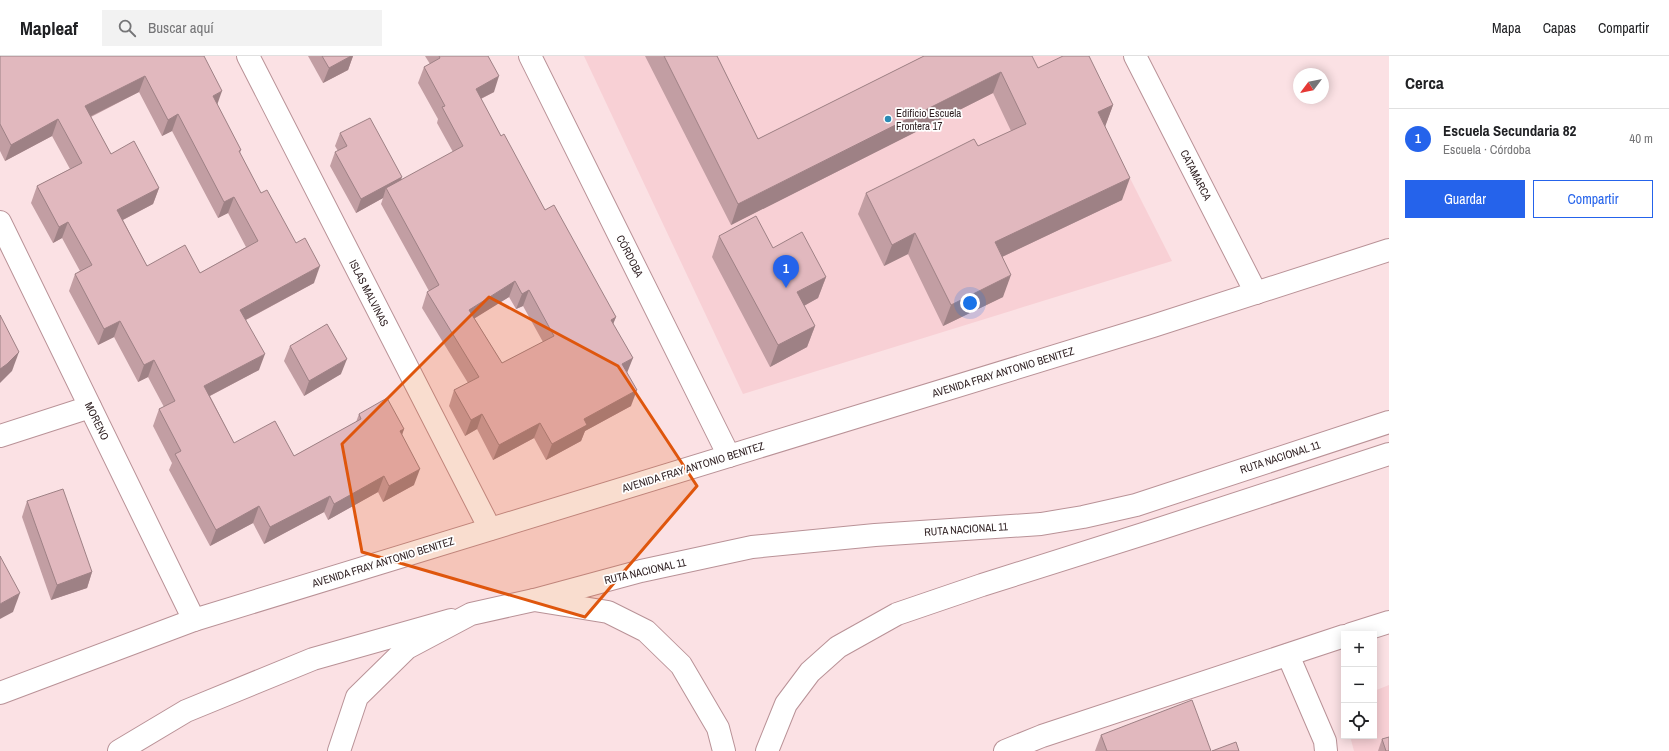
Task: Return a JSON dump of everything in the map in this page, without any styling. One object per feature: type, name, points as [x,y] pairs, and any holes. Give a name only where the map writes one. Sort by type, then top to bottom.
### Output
[{"type":"main road","name":"ISLAS MALVINAS","points":[[248,56],[490,529]]},
{"type":"main road","name":"CÓRDOBA","points":[[530,56],[729,456]]},
{"type":"main road","name":"CATAMARCA","points":[[1139,57],[1256,293]]},
{"type":"main road","name":"MORENO","points":[[0,222],[194,620]]},
{"type":"main road","name":"AVENIDA FRAY ANTONIO BENITEZ","points":[[0,693],[194,620],[1256,293],[1389,250]]},
{"type":"main road","points":[[0,436],[90,407]]},
{"type":"main road","name":"RUTA NACIONAL 11","points":[[339,751],[358,697],[407,648],[471,614],[534,600],[641,571],[752,547],[875,535],[1041,524],[1083,517],[1136,504],[1389,422]]},
{"type":"main road","points":[[767,751],[786,704],[810,672],[838,647],[898,614],[982,584],[1160,529],[1389,454]]},
{"type":"main road","name":"RUTA NACIONAL 11","points":[[534,600],[608,612],[646,631],[681,665],[718,728],[724,751]]},
{"type":"main road","points":[[119,751],[186,711],[313,659],[471,614]]},
{"type":"main road","points":[[1361,631],[1389,622]]},
{"type":"main road","points":[[1005,751],[1044,743],[1341,637]]},
{"type":"main road","points":[[1288,655],[1325,742],[1326,751]]},
{"type":"highlighted area","points":[[489,297],[618,366],[697,486],[585,617],[362,552],[342,444]]},
{"type":"shaded area","points":[[584,56],[1068,56],[1172,261],[743,394]]},
{"type":"shaded area","points":[[1389,685],[1389,751],[1354,751],[1351,739],[1377,739],[1377,690]]},
{"type":"building","points":[[0,56],[204,56],[222,91],[213,96],[261,193],[267,190],[296,243],[305,238],[320,266],[240,310],[265,354],[204,386],[234,443],[275,421],[294,456],[361,419],[359,414],[387,398],[404,429],[400,431],[420,469],[389,486],[384,476],[334,504],[330,496],[270,527],[259,506],[216,530],[175,454],[181,451],[159,409],[175,401],[154,360],[144,365],[120,321],[104,329],[75,274],[92,265],[68,222],[59,227],[37,186],[82,163],[58,119],[11,145],[0,124]],"holes":[[[145,76],[168,120],[178,114],[224,202],[234,197],[258,241],[200,273],[185,245],[147,266],[117,210],[159,188],[134,141],[111,154],[85,106]]]},
{"type":"building","points":[[322,56],[351,56],[329,68]]},
{"type":"building","points":[[439,56],[488,56],[499,76],[476,89],[501,136],[504,134],[545,210],[554,205],[616,317],[611,320],[633,358],[622,364],[637,390],[584,419],[587,425],[552,444],[540,423],[499,445],[482,414],[471,420],[454,390],[479,377],[427,292],[439,285],[386,188],[463,146],[442,107],[445,106],[424,67],[440,58]],"holes":[[[515,281],[522,294],[529,290],[554,336],[502,363],[469,310]]]},
{"type":"building","points":[[664,56],[717,56],[758,139],[924,56],[1032,56],[1038,68],[1063,56],[1089,56],[1113,105],[1098,112],[1130,178],[995,242],[1011,275],[951,305],[915,233],[892,245],[866,193],[974,139],[978,146],[1026,124],[1001,72],[738,204]]},
{"type":"building","points":[[370,118],[402,177],[361,199],[335,152],[347,146],[340,133]]},
{"type":"building","points":[[756,216],[773,248],[802,232],[826,277],[797,292],[815,326],[778,345],[719,236]]},
{"type":"building","points":[[0,315],[19,352],[0,369]]},
{"type":"building","points":[[327,324],[347,359],[309,381],[290,346]]},
{"type":"building","points":[[63,489],[92,572],[57,585],[27,501]]},
{"type":"building","points":[[0,556],[20,593],[0,604]]},
{"type":"building","points":[[1192,700],[1211,751],[1107,751],[1101,735]]},
{"type":"building","points":[[1389,737],[1389,751],[1386,751],[1382,739]]},
{"type":"building","points":[[1236,742],[1239,751],[1212,751]]},
{"type":"place","name":"Edificio Escuela Frontera 17","points":[[888,119]]},
{"type":"place","name":"Escuela Secundaria 82","points":[[786,288]]}]
